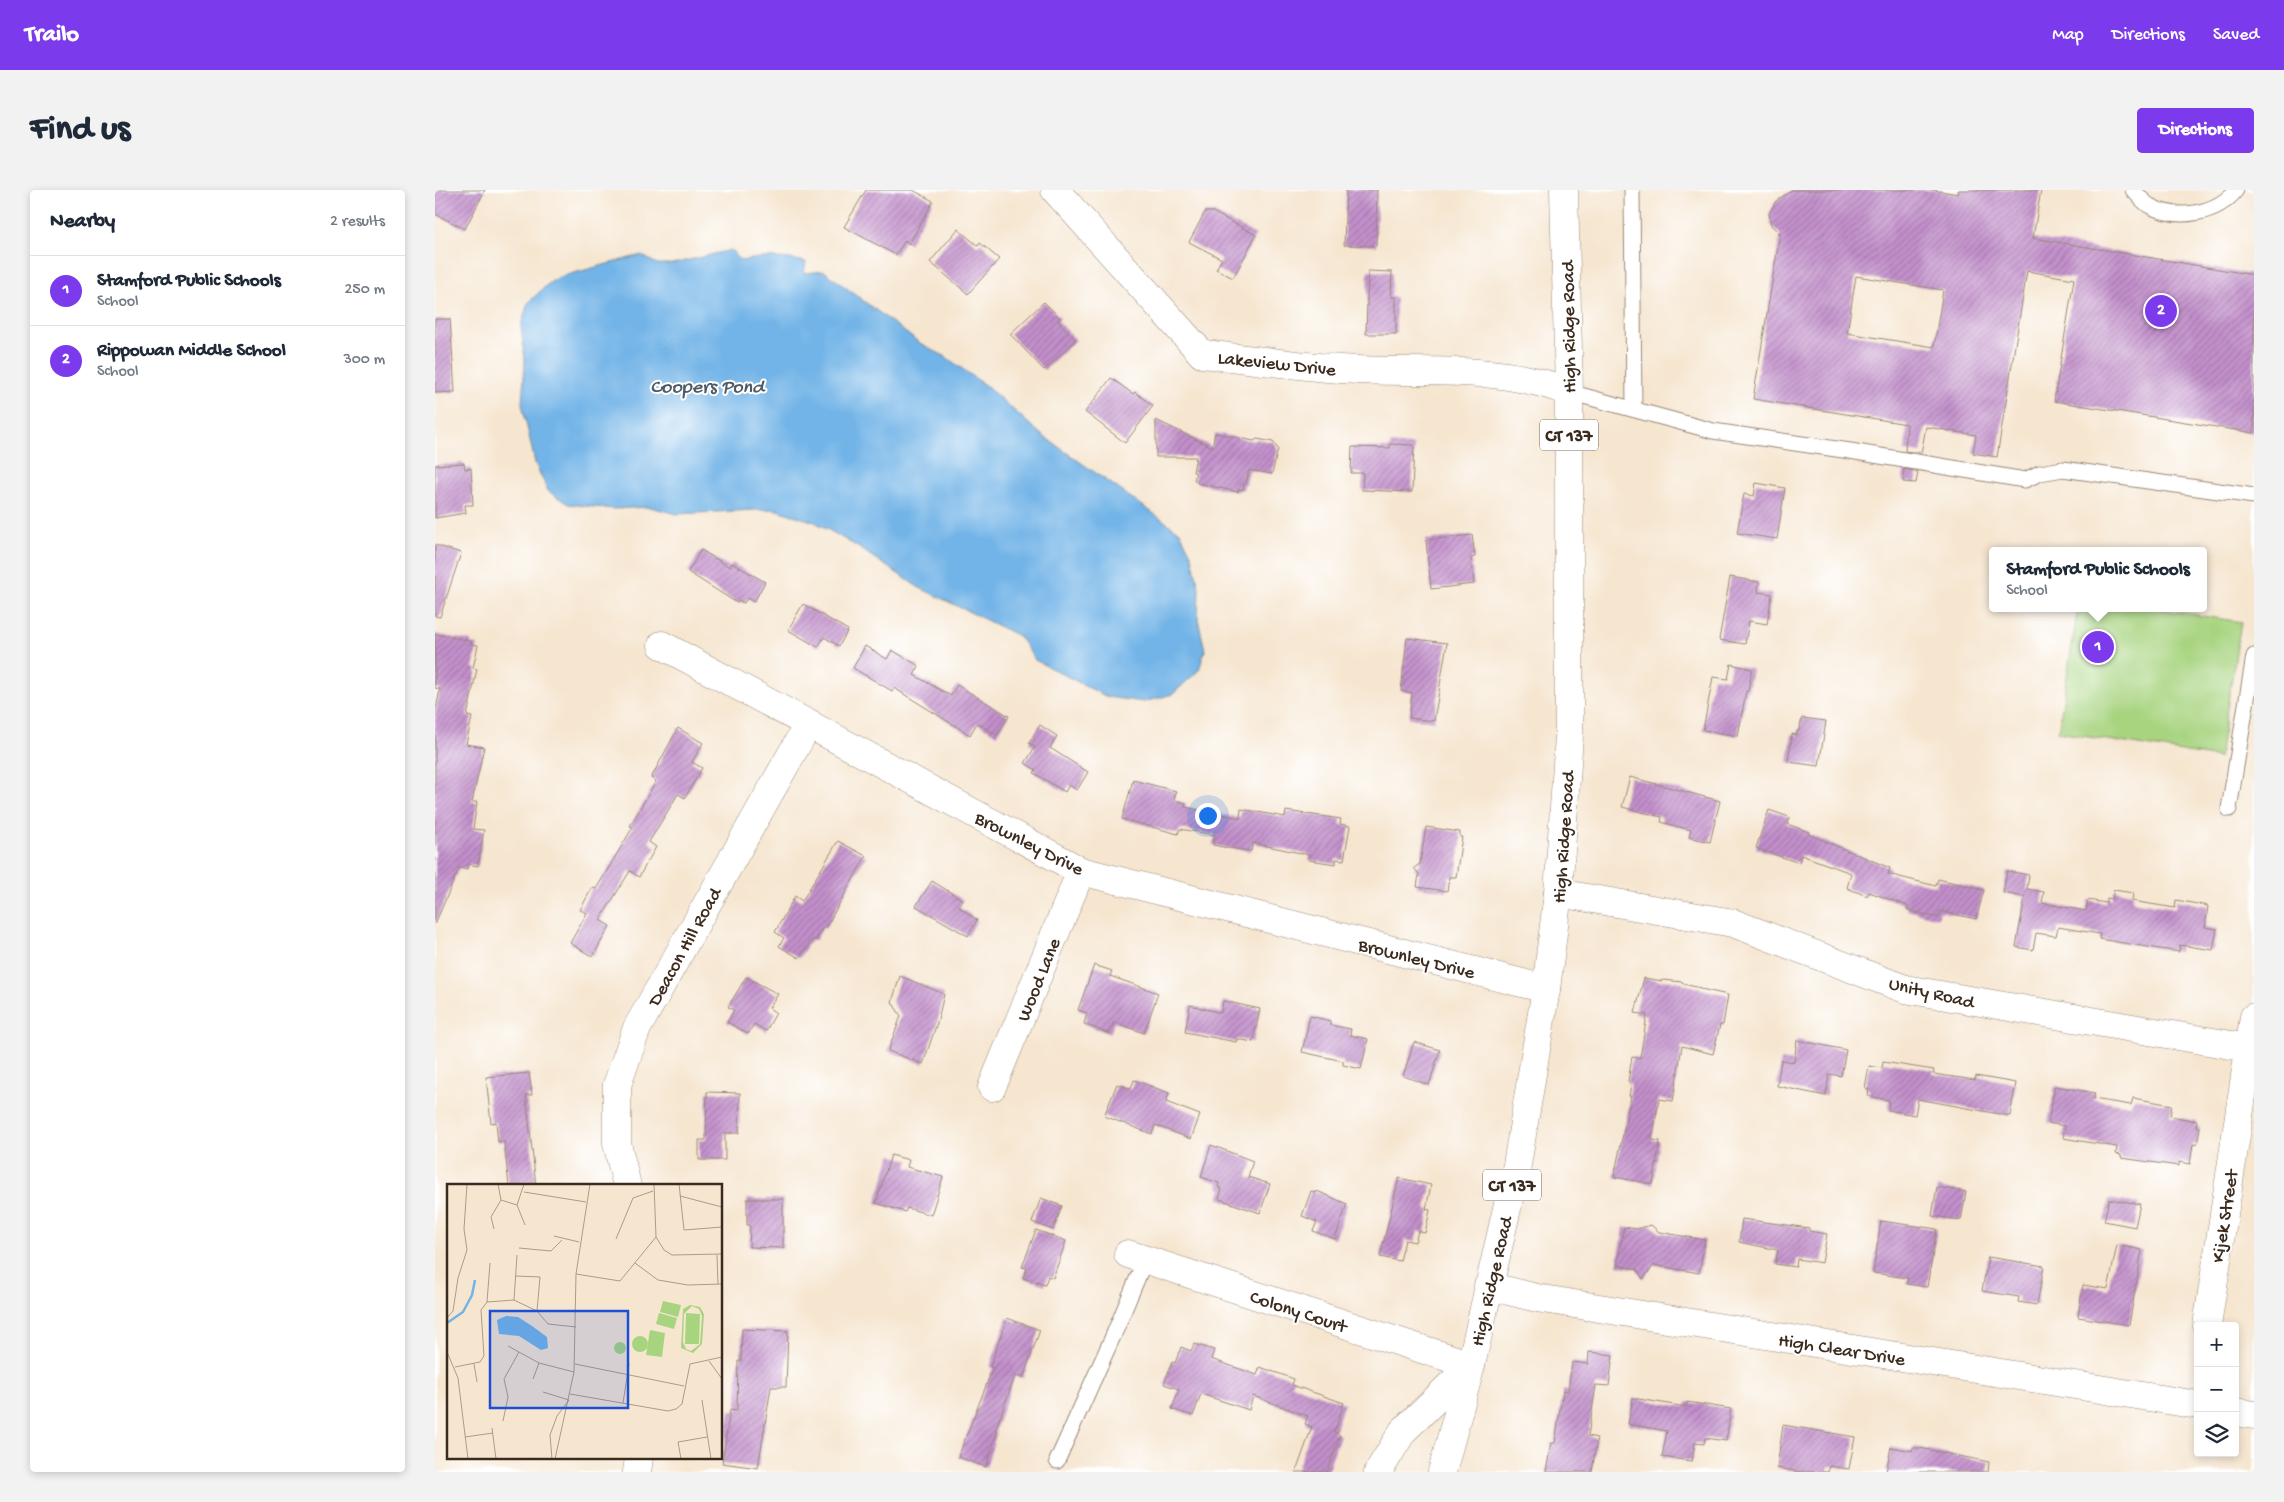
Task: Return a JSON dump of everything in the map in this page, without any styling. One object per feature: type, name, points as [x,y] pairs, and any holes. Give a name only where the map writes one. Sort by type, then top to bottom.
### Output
[{"type":"street","name":"Lakeview Drive","points":[[1055,190],[1202,354],[1356,370],[1500,374],[1548,384],[1569,392]]},
{"type":"street","name":"High Ridge Road","points":[[1442,1472],[1471,1365],[1517,1165],[1546,989],[1559,893],[1569,736],[1569,392],[1564,190]]},
{"type":"street","name":"Brownley Drive","points":[[661,645],[1081,871],[1546,989]]},
{"type":"street","name":"Deacon Hill Road","points":[[627,1184],[617,1143],[617,1085],[637,1028],[809,723]]},
{"type":"street","name":"Wood Lane","points":[[992,1087],[1081,871]]},
{"type":"street","name":"Unity Road","points":[[1559,893],[1733,923],[1905,989],[2251,1049]]},
{"type":"street","name":"Kijek Street","points":[[2208,1322],[2251,1049],[2254,1018]]},
{"type":"street","name":"Colony Court","points":[[1136,1257],[1471,1365]]},
{"type":"street","name":"High Clear Drive","points":[[1488,1286],[1537,1298],[2194,1398]]},
{"type":"street","points":[[1378,1472],[1403,1431],[1471,1365]]},
{"type":"street","points":[[2239,1413],[2254,1415]]},
{"type":"lane","points":[[1632,190],[1634,409]]},
{"type":"lane","points":[[2133,190],[2149,206],[2185,214],[2207,211],[2229,199],[2236,190]]},
{"type":"lane","points":[[1569,392],[1713,431],[2025,480],[2040,473],[2063,469],[2254,496]]},
{"type":"lane","points":[[2229,808],[2254,656]]},
{"type":"lane","points":[[1057,1461],[1115,1334],[1136,1257]]},
{"type":"green space","points":[[2077,612],[2177,612],[2241,622],[2219,758],[2058,732]]},
{"type":"water","name":"Coopers Pond","points":[[731,250],[741,261],[765,258],[790,259],[806,262],[804,273],[824,271],[918,342],[946,357],[986,386],[1043,436],[1180,532],[1192,556],[1199,588],[1198,619],[1205,650],[1199,670],[1173,694],[1144,702],[1107,697],[1035,660],[1019,636],[918,587],[856,546],[815,522],[774,509],[677,514],[650,507],[613,509],[568,504],[548,491],[535,463],[522,404],[525,361],[521,326],[528,303],[548,284],[559,277],[641,255],[657,264],[672,264]]},
{"type":"building","points":[[435,190],[485,190],[465,229],[435,214]]},
{"type":"building","points":[[866,190],[913,190],[933,201],[909,244],[905,240],[896,255],[844,227]]},
{"type":"building","points":[[1346,190],[1377,190],[1376,246],[1344,245]]},
{"type":"building","points":[[1792,190],[1933,190],[1958,194],[1959,190],[2041,190],[2033,238],[2254,275],[2254,433],[2054,401],[2074,279],[2027,271],[1997,457],[1973,453],[1976,435],[1926,427],[1921,453],[1905,451],[1907,424],[1753,399],[1780,234],[1771,225],[1769,214],[1776,201]],"holes":[[[1856,276],[1943,290],[1934,347],[1847,333]]]},
{"type":"building","points":[[1205,212],[1213,212],[1256,235],[1233,278],[1216,269],[1222,259],[1189,242]]},
{"type":"building","points":[[958,229],[978,246],[980,243],[999,259],[968,294],[930,262]]},
{"type":"building","points":[[1368,271],[1392,272],[1391,297],[1396,297],[1396,334],[1366,334]]},
{"type":"building","points":[[1044,302],[1060,318],[1058,321],[1076,340],[1044,370],[1010,334]]},
{"type":"building","points":[[435,319],[450,319],[455,392],[435,393]]},
{"type":"building","points":[[1111,378],[1133,394],[1135,392],[1153,406],[1125,443],[1085,412]]},
{"type":"building","points":[[1156,420],[1212,447],[1215,433],[1254,441],[1257,439],[1273,442],[1278,449],[1272,474],[1249,470],[1243,490],[1239,489],[1238,492],[1197,483],[1194,480],[1196,473],[1193,472],[1196,457],[1156,457]]},
{"type":"building","points":[[1390,444],[1414,445],[1412,492],[1362,490],[1363,473],[1351,473],[1352,447],[1390,448]]},
{"type":"building","points":[[464,463],[465,469],[471,468],[473,505],[465,505],[466,513],[435,518],[435,465]]},
{"type":"building","points":[[1904,469],[1918,472],[1916,483],[1903,482]]},
{"type":"building","points":[[1756,483],[1785,488],[1777,539],[1737,533],[1744,494],[1754,496]]},
{"type":"building","points":[[1472,535],[1475,557],[1471,558],[1474,584],[1431,589],[1426,540]]},
{"type":"building","points":[[435,545],[461,553],[440,617],[435,616]]},
{"type":"building","points":[[701,550],[730,567],[732,563],[765,582],[754,602],[747,598],[744,603],[738,600],[737,603],[688,572]]},
{"type":"building","points":[[1730,577],[1759,582],[1758,592],[1772,594],[1767,624],[1749,621],[1745,644],[1719,640]]},
{"type":"building","points":[[803,604],[848,630],[839,646],[824,637],[818,647],[788,630]]},
{"type":"building","points":[[435,634],[471,641],[471,644],[478,645],[473,668],[477,669],[467,716],[472,717],[466,744],[484,747],[472,802],[477,802],[473,829],[484,830],[478,866],[468,864],[467,869],[459,868],[435,924],[435,714],[440,689],[435,688]]},
{"type":"building","points":[[1407,638],[1447,643],[1434,721],[1409,718],[1412,693],[1401,691]]},
{"type":"building","points":[[865,646],[887,659],[892,650],[919,666],[914,675],[951,696],[957,685],[1009,716],[997,735],[977,723],[970,735],[894,688],[892,691],[853,668]]},
{"type":"building","points":[[1731,664],[1752,669],[1738,736],[1703,730],[1713,677],[1728,679]]},
{"type":"building","points":[[1802,718],[1826,721],[1819,766],[1788,762],[1792,734],[1797,735]]},
{"type":"building","points":[[1040,725],[1057,736],[1050,748],[1088,772],[1077,790],[1069,785],[1065,792],[1034,773],[1036,770],[1025,763],[1035,747],[1029,743]]},
{"type":"building","points":[[678,728],[703,743],[692,762],[702,768],[685,798],[678,794],[649,842],[656,847],[639,877],[630,871],[600,920],[610,926],[593,956],[570,943],[587,913],[580,910],[592,888],[596,889],[633,827],[630,826],[656,781],[651,778]]},
{"type":"building","points":[[1630,777],[1720,801],[1710,842],[1689,837],[1691,830],[1661,822],[1662,817],[1622,807]]},
{"type":"building","points":[[1133,780],[1176,791],[1174,800],[1186,803],[1185,807],[1240,818],[1241,809],[1285,817],[1286,811],[1341,819],[1340,824],[1350,826],[1344,860],[1336,859],[1336,864],[1309,860],[1310,855],[1253,843],[1251,851],[1228,848],[1213,845],[1215,835],[1180,829],[1178,834],[1122,819]]},
{"type":"building","points":[[1769,810],[1789,817],[1787,824],[1890,868],[1888,874],[1936,886],[1938,879],[1984,890],[1976,919],[1940,911],[1938,918],[1907,910],[1908,906],[1869,892],[1867,896],[1847,888],[1851,873],[1801,855],[1799,863],[1756,848]]},
{"type":"building","points":[[1426,827],[1460,832],[1460,837],[1462,837],[1456,877],[1449,877],[1447,891],[1417,887],[1419,874],[1414,868],[1420,864]]},
{"type":"building","points":[[838,841],[866,856],[825,929],[823,927],[816,940],[811,940],[799,958],[779,946],[784,938],[775,932],[795,896],[802,901]]},
{"type":"building","points":[[2007,871],[2029,875],[2027,889],[2044,892],[2042,903],[2086,911],[2088,900],[2106,903],[2107,898],[2112,899],[2114,890],[2133,893],[2132,901],[2175,908],[2176,900],[2208,906],[2205,927],[2217,929],[2213,950],[2180,945],[2179,952],[2099,939],[2100,934],[2058,927],[2056,936],[2036,933],[2033,950],[2016,947],[2025,897],[2003,893]]},
{"type":"building","points":[[932,881],[963,900],[959,907],[977,920],[968,936],[916,906]]},
{"type":"building","points":[[1094,965],[1112,971],[1110,976],[1158,993],[1144,1033],[1114,1022],[1110,1034],[1084,1024],[1087,1013],[1078,1010]]},
{"type":"building","points":[[900,976],[944,994],[938,1020],[923,1064],[888,1051],[901,1016],[892,1002]]},
{"type":"building","points":[[746,977],[778,994],[769,1008],[776,1013],[766,1031],[754,1024],[748,1034],[727,1022],[734,1010],[728,1007]]},
{"type":"building","points":[[1644,978],[1683,982],[1683,984],[1728,995],[1723,1025],[1720,1025],[1713,1054],[1682,1046],[1673,1101],[1659,1099],[1652,1140],[1660,1141],[1653,1184],[1614,1177],[1631,1096],[1629,1096],[1631,1085],[1628,1082],[1632,1057],[1640,1058],[1647,1015],[1635,1013]]},
{"type":"building","points":[[1223,1001],[1260,1009],[1253,1042],[1237,1039],[1236,1042],[1185,1032],[1190,1005],[1221,1013]]},
{"type":"building","points":[[1310,1016],[1330,1021],[1330,1025],[1351,1029],[1350,1035],[1368,1039],[1361,1069],[1343,1065],[1343,1061],[1302,1052]]},
{"type":"building","points":[[1797,1040],[1846,1050],[1841,1076],[1829,1074],[1826,1096],[1777,1086],[1781,1060],[1794,1062]]},
{"type":"building","points":[[1414,1042],[1440,1050],[1429,1085],[1403,1076]]},
{"type":"building","points":[[1883,1062],[1934,1070],[1933,1074],[1975,1080],[1976,1076],[2016,1083],[2010,1116],[1918,1099],[1915,1115],[1888,1110],[1889,1100],[1868,1096],[1869,1089],[1865,1088],[1869,1066],[1882,1068]]},
{"type":"building","points":[[529,1073],[532,1095],[526,1095],[536,1184],[509,1184],[504,1141],[498,1142],[496,1122],[491,1123],[486,1077]]},
{"type":"building","points":[[1134,1080],[1169,1093],[1166,1102],[1200,1115],[1191,1139],[1155,1125],[1152,1134],[1104,1116],[1117,1084],[1131,1089]]},
{"type":"building","points":[[2055,1086],[2095,1093],[2093,1099],[2131,1105],[2133,1098],[2172,1105],[2170,1116],[2197,1121],[2196,1127],[2200,1127],[2197,1145],[2193,1144],[2190,1164],[2179,1162],[2179,1166],[2121,1158],[2121,1155],[2116,1154],[2117,1147],[2063,1138],[2065,1126],[2048,1123]]},
{"type":"building","points":[[707,1092],[740,1093],[739,1133],[725,1133],[725,1160],[699,1160],[699,1140],[706,1140]]},
{"type":"building","points":[[1211,1145],[1253,1161],[1248,1177],[1270,1184],[1260,1213],[1219,1199],[1222,1189],[1218,1187],[1219,1183],[1201,1177]]},
{"type":"building","points":[[891,1155],[909,1160],[907,1167],[943,1177],[931,1215],[907,1208],[905,1212],[876,1203]]},
{"type":"building","points":[[1399,1178],[1431,1185],[1426,1209],[1430,1210],[1425,1233],[1418,1231],[1415,1242],[1405,1240],[1400,1261],[1380,1257]]},
{"type":"building","points":[[1937,1187],[1966,1192],[1961,1220],[1932,1216]]},
{"type":"building","points":[[1311,1191],[1316,1193],[1317,1191],[1347,1204],[1335,1239],[1313,1231],[1317,1222],[1302,1216]]},
{"type":"building","points":[[1041,1198],[1062,1206],[1053,1230],[1032,1222]]},
{"type":"building","points":[[747,1199],[783,1199],[783,1248],[749,1247],[750,1225],[747,1225]]},
{"type":"building","points":[[2109,1199],[2140,1204],[2135,1227],[2104,1221]]},
{"type":"building","points":[[1742,1219],[1809,1228],[1809,1231],[1827,1234],[1822,1263],[1797,1259],[1796,1267],[1775,1264],[1778,1250],[1739,1242]]},
{"type":"building","points":[[1881,1221],[1937,1229],[1927,1287],[1907,1284],[1908,1278],[1873,1273]]},
{"type":"building","points":[[1651,1225],[1659,1232],[1705,1240],[1699,1273],[1654,1265],[1643,1279],[1637,1269],[1617,1265],[1624,1227],[1637,1229]]},
{"type":"building","points":[[1036,1230],[1066,1241],[1053,1278],[1048,1276],[1045,1285],[1023,1278],[1027,1268],[1022,1267]]},
{"type":"building","points":[[2117,1245],[2142,1250],[2129,1325],[2078,1317],[2083,1285],[2108,1289]]},
{"type":"building","points":[[1988,1257],[2044,1266],[2037,1305],[2018,1302],[2019,1297],[1982,1291]]},
{"type":"building","points":[[1007,1318],[1040,1330],[1023,1378],[1015,1376],[995,1431],[997,1432],[986,1467],[958,1457],[993,1368],[990,1367]]},
{"type":"building","points":[[742,1329],[788,1331],[786,1387],[771,1387],[758,1468],[722,1463],[730,1410],[737,1411],[738,1361],[741,1361]]},
{"type":"building","points":[[1194,1344],[1214,1350],[1211,1359],[1257,1375],[1260,1367],[1294,1379],[1292,1385],[1344,1403],[1334,1432],[1340,1435],[1327,1472],[1296,1472],[1312,1427],[1305,1424],[1308,1416],[1253,1396],[1249,1410],[1201,1394],[1193,1416],[1172,1409],[1179,1389],[1164,1384],[1172,1362],[1175,1363],[1181,1347],[1191,1351]]},
{"type":"building","points":[[1589,1352],[1613,1355],[1609,1386],[1596,1385],[1588,1436],[1597,1438],[1592,1472],[1546,1472],[1551,1443],[1555,1443],[1563,1390],[1568,1391],[1572,1362],[1588,1364]]},
{"type":"building","points":[[1633,1398],[1686,1407],[1687,1402],[1731,1409],[1726,1441],[1705,1438],[1704,1444],[1695,1443],[1692,1461],[1662,1457],[1667,1431],[1628,1424]]},
{"type":"building","points":[[1783,1425],[1855,1437],[1849,1469],[1829,1466],[1828,1472],[1801,1472],[1777,1468]]},
{"type":"building","points":[[1891,1447],[1912,1451],[1913,1448],[1920,1448],[1989,1462],[1988,1472],[1886,1472]]},
{"type":"place","name":"Rippowan Middle School","points":[[2161,311]]},
{"type":"place","name":"Stamford Public Schools","points":[[2098,647]]}]
